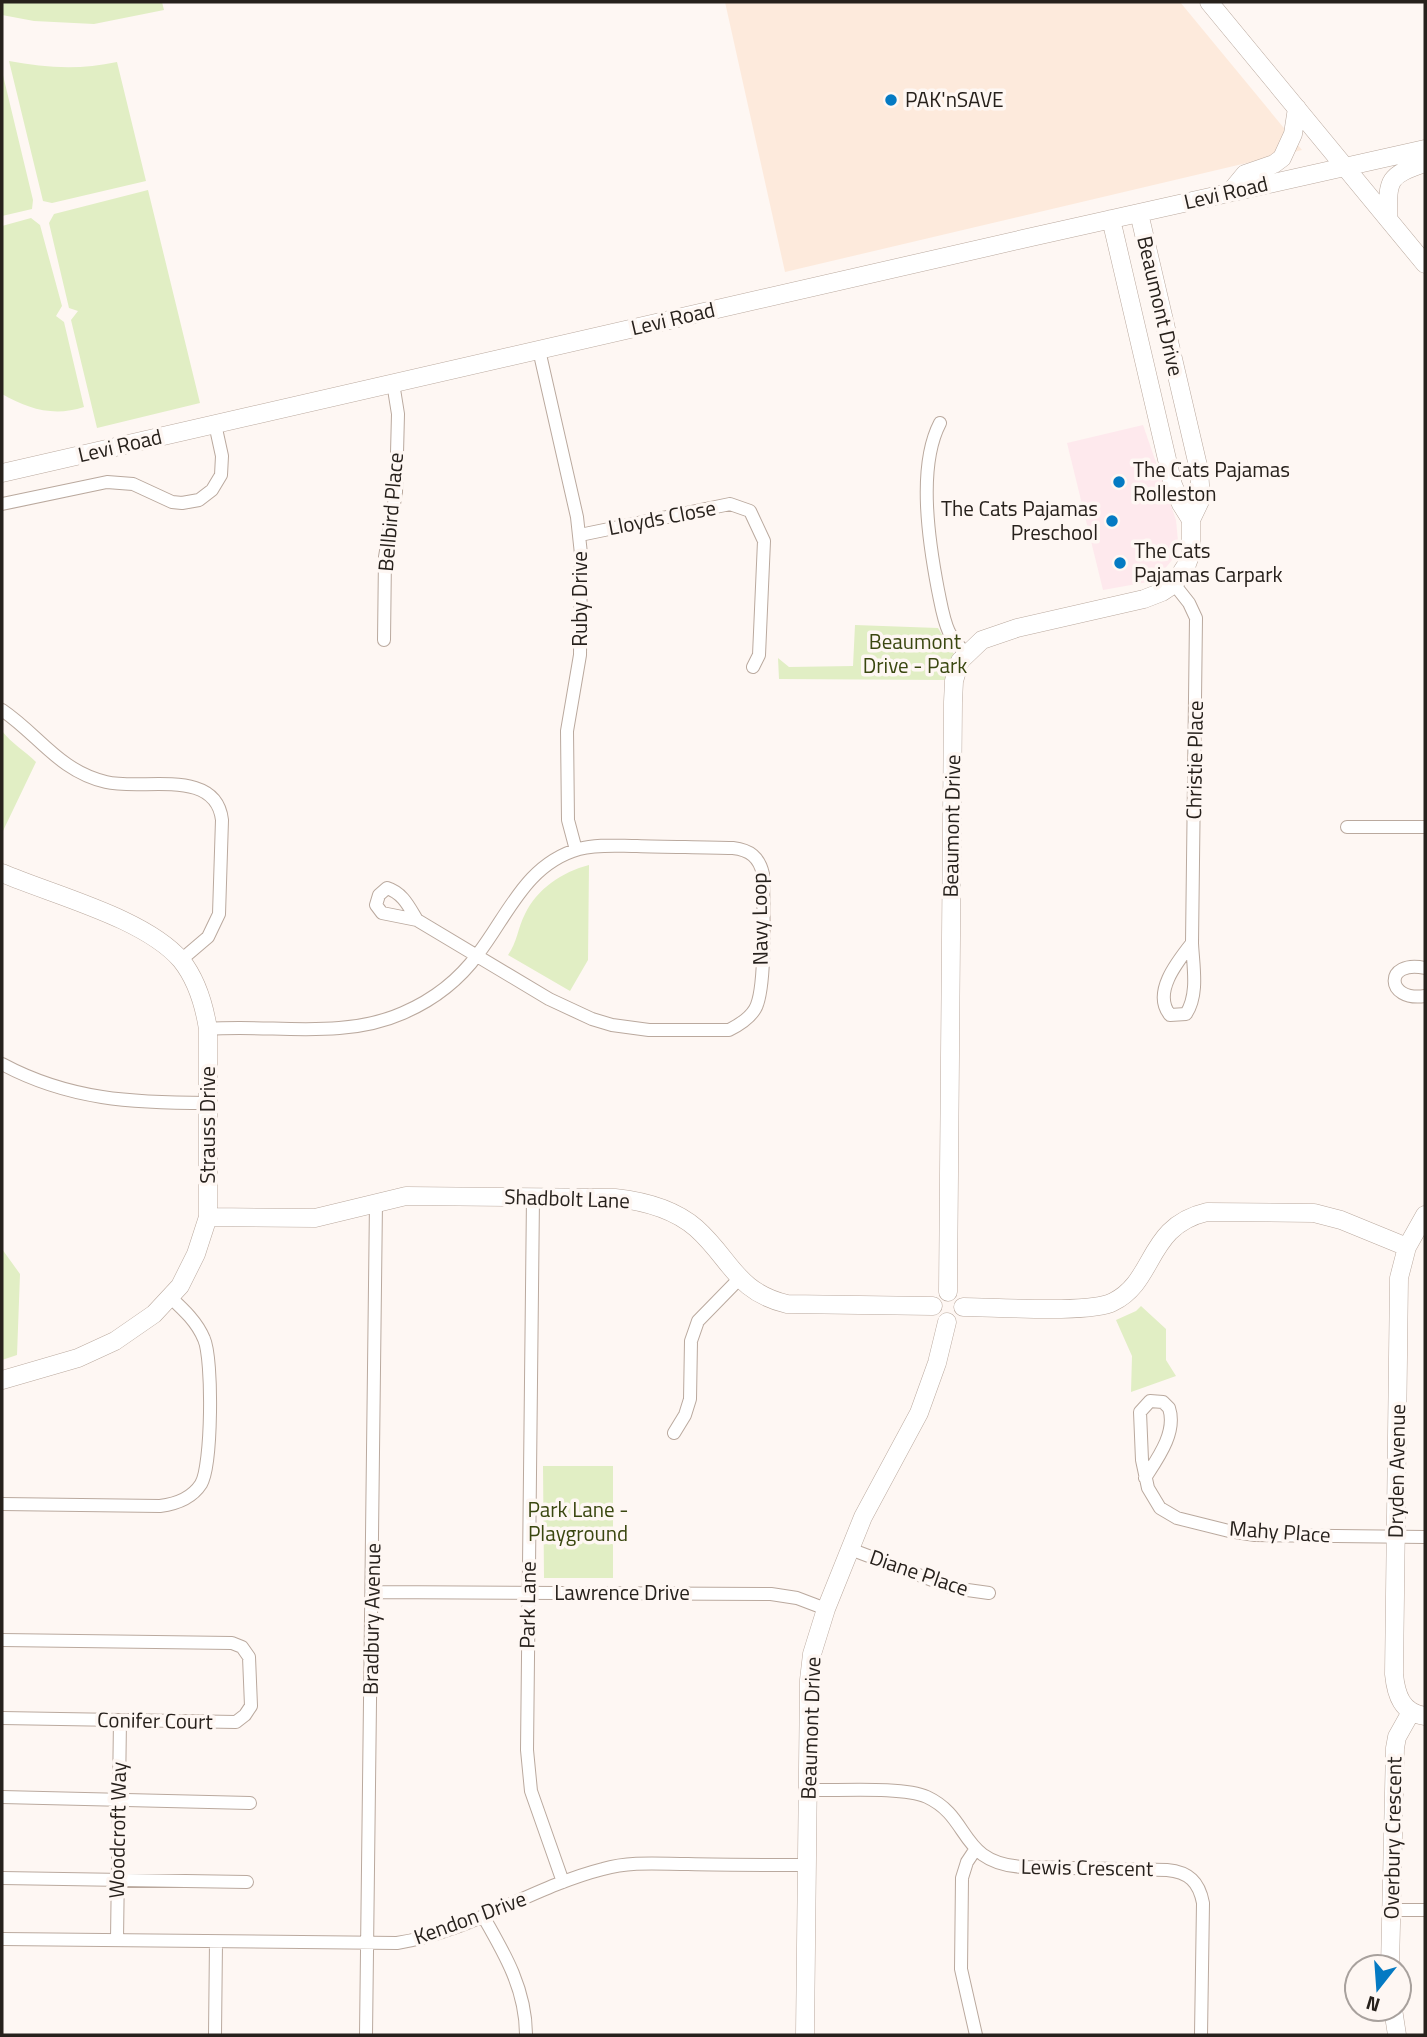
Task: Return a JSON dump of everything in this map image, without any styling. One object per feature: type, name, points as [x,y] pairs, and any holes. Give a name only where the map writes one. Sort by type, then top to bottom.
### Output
[{"type":"street","points":[[1209,2],[1425,264]]},
{"type":"street","points":[[1231,191],[1245,174],[1274,164],[1282,158],[1293,134],[1297,108]]},
{"type":"street","name":"Levi Road","points":[[2,473],[1231,191],[1425,149]]},
{"type":"street","points":[[1388,219],[1388,189],[1391,183],[1397,174],[1425,163]]},
{"type":"street","name":"Beaumont Drive","points":[[1139,213],[1201,486],[1201,499],[1191,520],[1191,553],[1174,584]]},
{"type":"street","name":"Beaumont Drive","points":[[1111,219],[1173,485],[1191,520]]},
{"type":"street","name":"Ruby Drive","points":[[539,350],[580,535],[580,655],[567,731],[568,821],[576,850]]},
{"type":"street","points":[[1149,379],[1176,374]]},
{"type":"street","name":"Bellbird Place","points":[[384,640],[385,557],[396,492],[398,414],[393,383]]},
{"type":"street","points":[[940,423],[930,448],[927,512],[930,548],[945,622],[950,634],[966,654],[982,640],[996,634],[1144,599],[1174,584]]},
{"type":"street","points":[[2,504],[107,482],[134,484],[172,502],[199,500],[212,490],[221,475],[222,456],[215,424]]},
{"type":"street","name":"Lloyds Close","points":[[580,535],[730,505],[750,511],[764,541],[760,655],[753,667]]},
{"type":"street","name":"Christie Place","points":[[1174,584],[1189,603],[1196,618],[1193,999],[1185,1014],[1170,1015],[1164,1007],[1166,987],[1178,962],[1192,943]]},
{"type":"street","name":"Beaumont Drive","points":[[947,1292],[954,681],[956,670],[966,654]]},
{"type":"street","points":[[2,710],[56,758],[89,777],[123,785],[187,785],[202,789],[218,805],[222,820],[219,914],[208,937],[181,960]]},
{"type":"street","points":[[1347,827],[1425,827]]},
{"type":"street","name":"Navy Loop","points":[[208,1029],[346,1028],[389,1019],[439,993],[463,972],[477,956],[530,878],[544,867],[576,850],[600,846],[733,848],[752,853],[761,865],[761,988],[755,1009],[739,1025],[719,1031],[649,1030],[612,1025],[570,1010],[477,956]]},
{"type":"street","name":"Strauss Drive","points":[[2,873],[135,926],[155,937],[181,960],[200,992],[208,1029],[208,1217],[196,1254],[180,1286],[171,1298],[134,1330],[99,1350],[2,1380]]},
{"type":"street","points":[[417,920],[477,956]]},
{"type":"street","points":[[1425,968],[1406,966],[1398,972],[1395,981],[1401,993],[1411,997],[1425,996]]},
{"type":"street","points":[[2,1065],[33,1079],[88,1096],[146,1103],[208,1104]]},
{"type":"street","name":"Shadbolt Lane","points":[[208,1217],[313,1218],[376,1202],[427,1195],[638,1200],[659,1207],[695,1227],[739,1279],[753,1291],[787,1304],[933,1306]]},
{"type":"street","name":"Park Lane","points":[[533,1197],[528,1772],[535,1808],[563,1882]]},
{"type":"street","name":"Bradbury Avenue","points":[[366,2035],[376,1202]]},
{"type":"street","points":[[963,1307],[1092,1308],[1114,1302],[1133,1284],[1170,1229],[1193,1215],[1207,1212],[1314,1213],[1341,1220],[1407,1247]]},
{"type":"street","name":"Dryden Avenue","points":[[1418,1714],[1402,1705],[1394,1674],[1399,1287],[1407,1247],[1425,1214]]},
{"type":"street","points":[[674,1433],[685,1415],[690,1399],[691,1341],[698,1321],[739,1279]]},
{"type":"street","points":[[947,1292],[960,1297],[963,1307],[958,1318],[947,1322],[937,1317],[933,1306],[936,1298],[947,1292]]},
{"type":"street","points":[[2,1504],[160,1506],[183,1500],[201,1485],[206,1474],[209,1445],[207,1347],[196,1324],[171,1298]]},
{"type":"street","name":"Beaumont Drive","points":[[805,2035],[810,1665],[826,1609],[850,1549],[878,1485],[919,1413],[937,1363],[947,1322]]},
{"type":"street","name":"Mahy Place","points":[[1145,1478],[1162,1451],[1171,1423],[1169,1408],[1157,1401],[1150,1401],[1140,1412],[1142,1460],[1145,1478],[1152,1498],[1169,1514],[1255,1535],[1425,1538]]},
{"type":"street","name":"Diane Place","points":[[850,1549],[953,1588],[989,1593]]},
{"type":"street","name":"Lawrence Drive","points":[[373,1592],[771,1594],[797,1598],[826,1609]]},
{"type":"street","name":"Conifer Court","points":[[2,1640],[232,1643],[243,1647],[249,1657],[250,1706],[245,1715],[236,1722],[2,1717]]},
{"type":"street","name":"Overbury Crescent","points":[[1390,1953],[1395,1743],[1418,1714]]},
{"type":"street","name":"Woodcroft Way","points":[[117,1940],[120,1720]]},
{"type":"street","name":"Lewis Crescent","points":[[808,1790],[917,1794],[948,1811],[975,1850],[1012,1867],[1167,1870],[1186,1874],[1199,1887],[1203,1903],[1201,2035]]},
{"type":"street","points":[[2,1797],[250,1802]]},
{"type":"street","points":[[975,1850],[967,1862],[962,1878],[961,1969],[976,2035]]},
{"type":"street","name":"Kendon Drive","points":[[2,1939],[216,1942],[415,1940],[600,1869],[629,1864],[806,1866]]},
{"type":"street","points":[[2,1878],[247,1882]]},
{"type":"street","points":[[1391,1910],[1425,1910]]},
{"type":"street","points":[[483,1916],[512,1968],[524,2011],[526,2035]]},
{"type":"street","points":[[215,2035],[216,1942]]},
{"type":"shaded area","points":[[725,2],[1180,2],[1302,150],[785,272]]},
{"type":"shaded area","name":"The Cats Pajamas Rolleston","points":[[1143,425],[1176,520],[1178,541],[1172,560],[1148,582],[1103,590],[1067,443]]},
{"type":"green space","points":[[2,2],[162,2],[164,10],[94,24],[34,21],[2,15]]},
{"type":"green space","points":[[9,61],[63,67],[117,62],[146,181],[52,203],[43,201]]},
{"type":"green space","points":[[2,71],[33,200],[32,209],[2,216]]},
{"type":"green space","points":[[148,190],[200,403],[97,428],[71,320],[78,311],[69,308],[49,223],[54,214]]},
{"type":"green space","points":[[31,218],[40,225],[62,306],[56,316],[64,322],[84,407],[73,410],[41,410],[2,394],[2,226]]},
{"type":"green space","name":"Beaumont Drive - Park","points":[[855,625],[938,628],[954,654],[946,680],[779,679],[778,658],[789,667],[853,666]]},
{"type":"green space","points":[[2,731],[36,762],[2,833]]},
{"type":"green space","points":[[589,865],[588,960],[570,991],[508,955],[525,914],[543,889],[569,872]]},
{"type":"green space","points":[[2,1249],[20,1274],[17,1355],[2,1360]]},
{"type":"green space","points":[[1141,1306],[1166,1329],[1166,1360],[1176,1376],[1131,1392],[1132,1356],[1116,1320]]},
{"type":"green space","name":"Park Lane - Playground","points":[[543,1466],[613,1466],[613,1578],[544,1578]]},
{"type":"place","name":"PAK'nSAVE","points":[[891,100]]},
{"type":"place","name":"The Cats Pajamas Rolleston","points":[[1119,482]]},
{"type":"place","name":"The Cats Pajamas Preschool","points":[[1112,521]]},
{"type":"place","name":"The Cats Pajamas Carpark","points":[[1120,563]]}]
